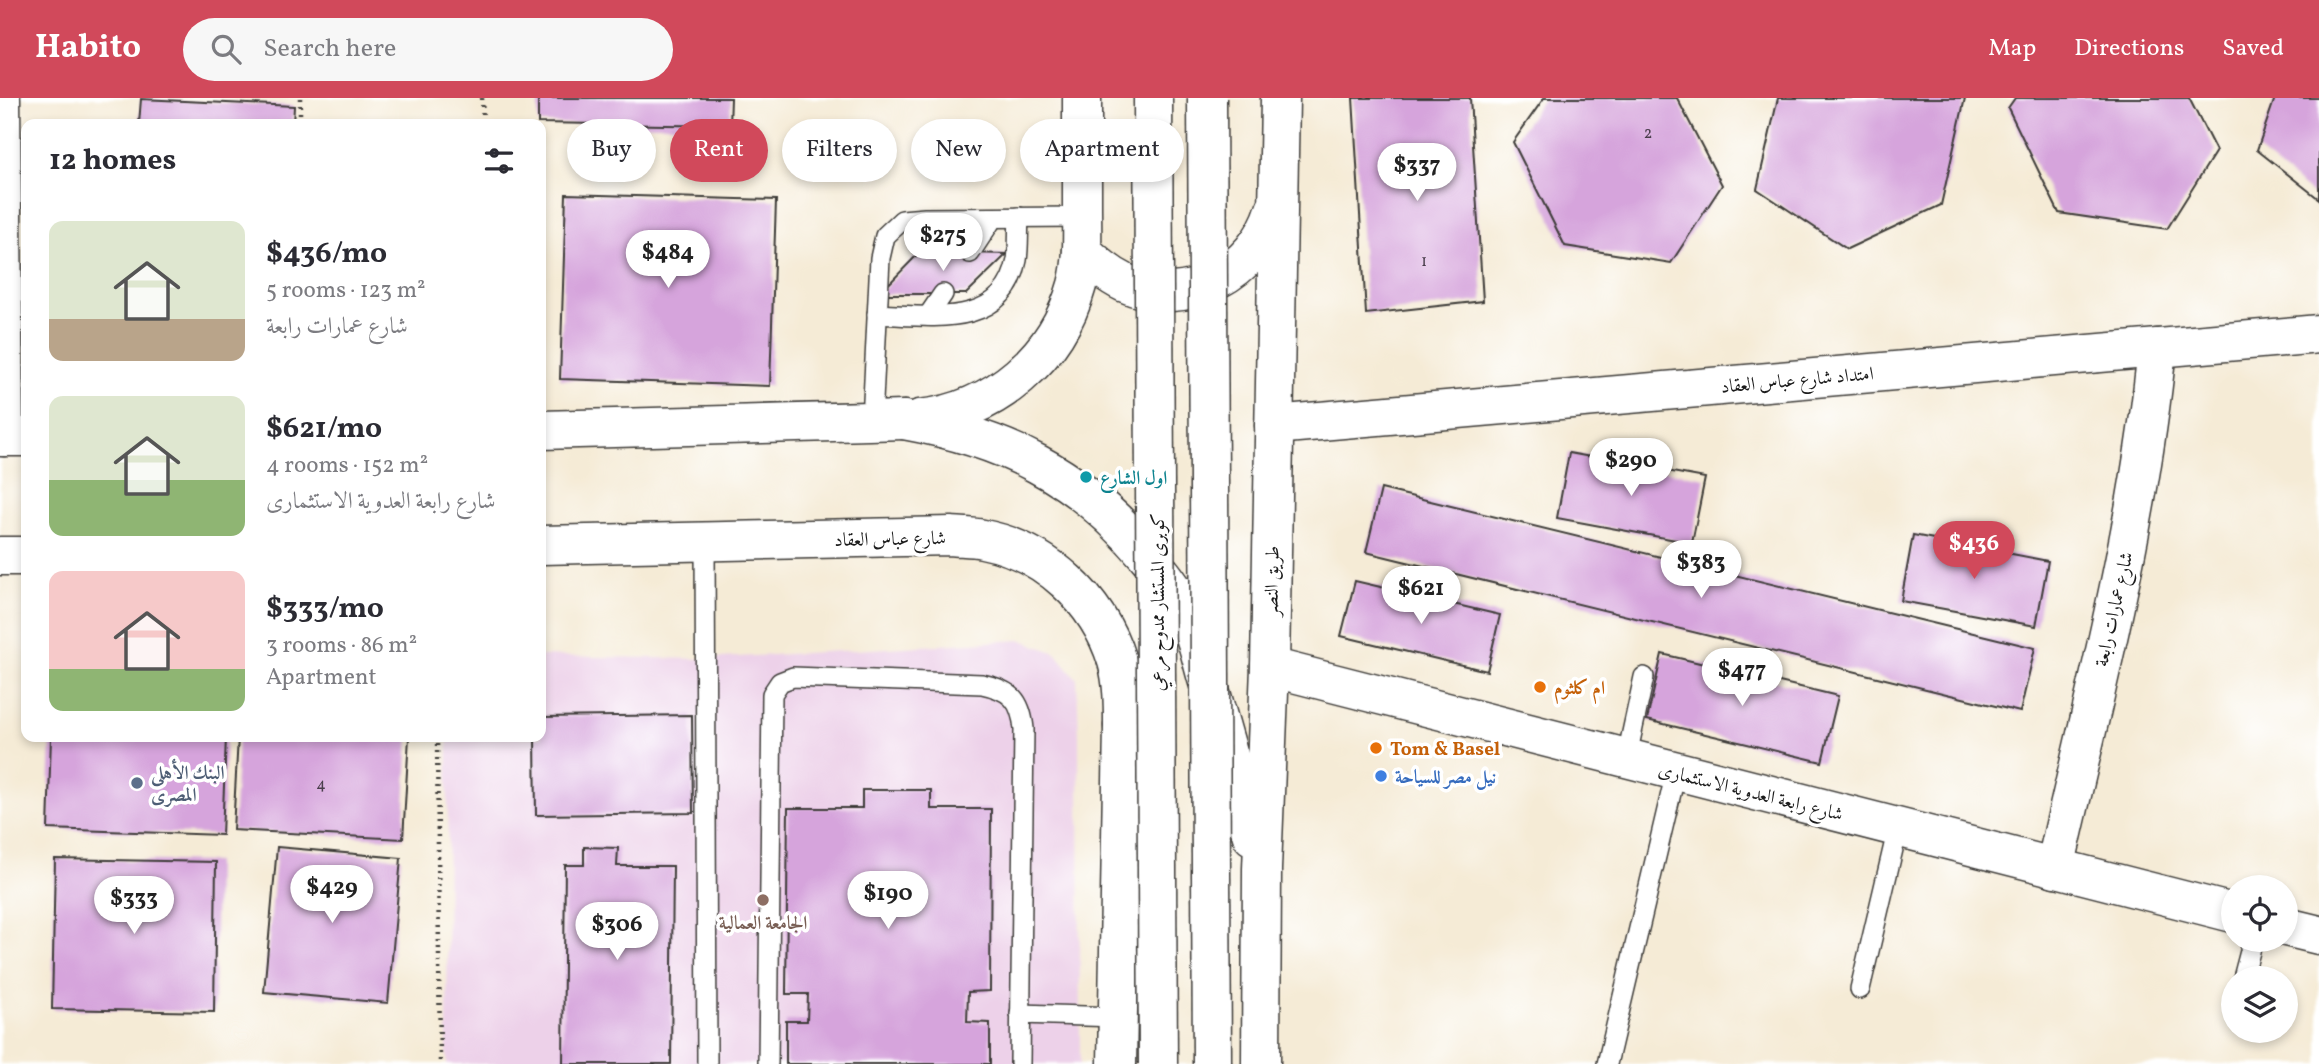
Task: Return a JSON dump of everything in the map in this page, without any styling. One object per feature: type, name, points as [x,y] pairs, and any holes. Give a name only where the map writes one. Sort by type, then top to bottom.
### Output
[{"type":"main road","points":[[1,98],[10,437]]},
{"type":"main road","points":[[546,430],[888,421],[938,417],[970,407],[1000,391],[1027,370],[1048,345],[1065,316],[1077,284],[1082,234],[1082,98]]},
{"type":"main road","name":"كوبرى المستشار ممدوح مرعي","points":[[1153,98],[1158,1064]]},
{"type":"main road","points":[[1207,98],[1212,1064]]},
{"type":"main road","name":"طريق النصر","points":[[1261,1064],[1262,869],[1270,667],[1280,98]]},
{"type":"main road","points":[[1082,234],[1102,269],[1127,283],[1154,290],[1182,291],[1209,284],[1234,270],[1254,251],[1269,228],[1278,202]]},
{"type":"main road","name":"امتداد شارع عباس العقاد","points":[[1274,425],[2319,334]]},
{"type":"main road","name":"شارع عمارات رابعة","points":[[2055,868],[2133,522],[2150,418],[2157,348]]},
{"type":"main road","points":[[888,421],[946,428],[987,440],[1025,457],[1063,478],[1130,534],[1159,569],[1184,607],[1262,869]]},
{"type":"main road","name":"شارع عباس العقاد","points":[[546,545],[951,536],[983,539],[1014,548],[1042,563],[1068,582],[1106,633],[1117,662],[1123,694],[1118,1017]]},
{"type":"main road","points":[[0,556],[21,556]]},
{"type":"main road","name":"شارع رابعة العدوية الاستثمارى","points":[[1270,667],[2221,910]]},
{"type":"main road","points":[[2298,929],[2319,935]]},
{"type":"main road","points":[[1117,1064],[1118,1017]]},
{"type":"lane","points":[[888,421],[877,314],[880,258],[885,236],[902,220],[1019,217],[1082,234]]},
{"type":"lane","points":[[877,314],[969,314],[987,306],[1001,294],[1011,278],[1017,260],[1019,217]]},
{"type":"lane","points":[[970,253],[993,218]]},
{"type":"lane","points":[[928,316],[943,294]]},
{"type":"lane","points":[[705,541],[707,1064]]},
{"type":"lane","points":[[768,1064],[772,694],[780,682],[793,677],[982,684],[999,687],[1013,697],[1022,712],[1020,1064]]},
{"type":"lane","points":[[1626,760],[1644,677]]},
{"type":"lane","points":[[1607,1064],[1676,772]]},
{"type":"lane","points":[[1860,989],[1898,828]]},
{"type":"lane","points":[[1020,1014],[1118,1017]]},
{"type":"path","points":[[300,98],[300,119]]},
{"type":"path","points":[[482,98],[483,119]]},
{"type":"path","points":[[436,742],[440,1064]]},
{"type":"shaded area","name":"الجامعة العمالية","points":[[1022,640],[1056,653],[1077,679],[1080,1064],[447,1064],[448,742],[546,742],[546,656],[705,659]]},
{"type":"building","points":[[538,98],[731,98],[730,119],[670,119],[670,125],[656,125],[656,119],[567,119],[567,123],[546,123],[546,119],[538,119]]},
{"type":"building","points":[[1353,98],[1470,98],[1483,301],[1366,314]]},
{"type":"building","points":[[1544,98],[1677,98],[1722,185],[1671,263],[1565,246],[1513,142]]},
{"type":"building","points":[[1778,98],[1965,98],[1941,205],[1847,249],[1757,189]]},
{"type":"building","points":[[2015,98],[2189,98],[2216,151],[2167,229],[2059,213],[2008,108]]},
{"type":"building","points":[[2275,98],[2319,98],[2319,199],[2257,150]]},
{"type":"building","points":[[141,99],[294,106],[293,119],[139,119]]},
{"type":"building","points":[[566,194],[776,200],[770,386],[560,379]]},
{"type":"building","points":[[920,252],[1007,254],[966,294],[879,294]]},
{"type":"building","points":[[1569,453],[1705,478],[1692,543],[1557,518]]},
{"type":"building","points":[[1381,489],[2035,648],[2020,712],[1366,552]]},
{"type":"building","points":[[1913,535],[2048,561],[2036,626],[1901,601]]},
{"type":"building","points":[[1355,581],[1500,615],[1487,671],[1341,636]]},
{"type":"building","points":[[1662,654],[1838,696],[1822,762],[1647,720]]},
{"type":"building","points":[[692,715],[693,813],[536,815],[535,742],[546,742],[546,717]]},
{"type":"building","name":"البنك الأهلى المصرى","points":[[51,742],[226,742],[222,835],[48,829]]},
{"type":"building","points":[[238,742],[409,742],[403,839],[233,830]]},
{"type":"building","points":[[862,790],[931,790],[931,809],[991,809],[990,991],[968,992],[967,1022],[990,1023],[990,1064],[786,1064],[786,1021],[807,1021],[808,994],[786,994],[788,808],[862,808]]},
{"type":"building","points":[[277,847],[401,858],[388,1003],[264,992]]},
{"type":"building","points":[[584,847],[618,848],[617,866],[673,866],[671,1064],[563,1064],[565,865],[584,865]]},
{"type":"building","points":[[55,859],[216,862],[214,1012],[52,1009]]},
{"type":"place","name":"اول الشارع","points":[[1086,477]]},
{"type":"place","name":"ام كلثوم","points":[[1540,687]]},
{"type":"place","name":"Tom & Basel","points":[[1376,748]]},
{"type":"place","name":"نيل مصر للسياحة","points":[[1381,776]]},
{"type":"place","name":"البنك الأهلى المصرى","points":[[137,783]]},
{"type":"place","name":"الجامعة العمالية","points":[[763,900]]}]
